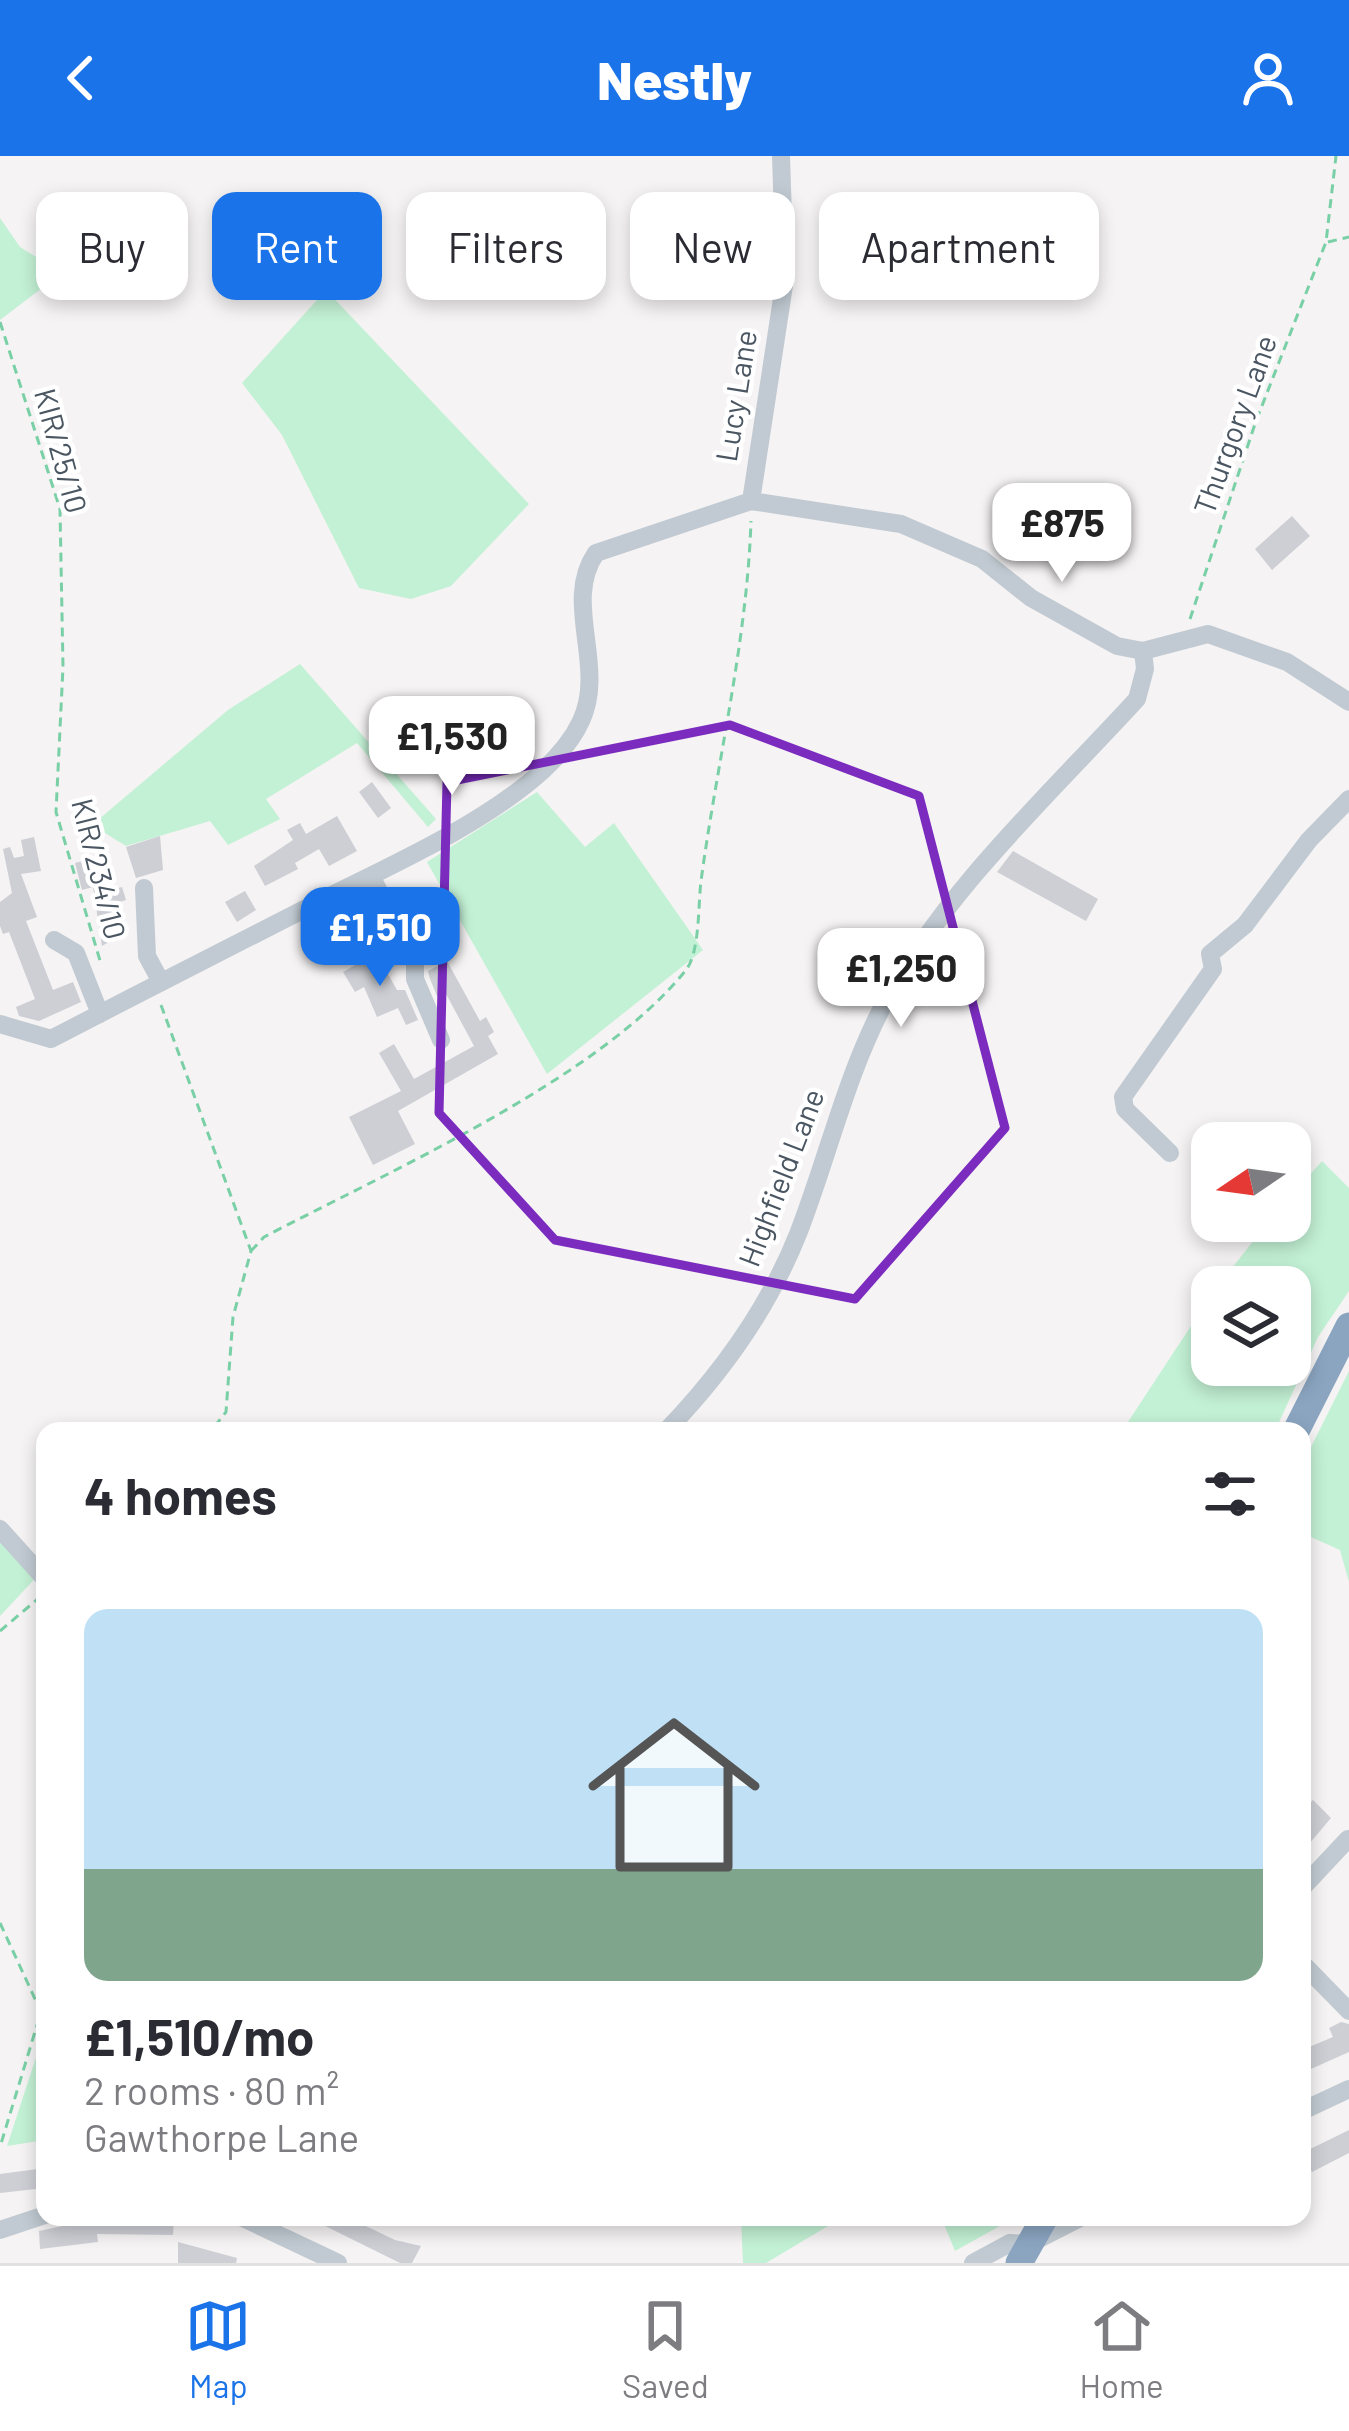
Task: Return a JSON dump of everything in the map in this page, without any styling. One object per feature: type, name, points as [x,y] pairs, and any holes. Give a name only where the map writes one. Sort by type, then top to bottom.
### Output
[{"type":"highway","points":[[1301,1422],[1349,1326]]},
{"type":"street","name":"Lucy Lane","points":[[751,501],[784,279],[781,156]]},
{"type":"street","points":[[0,1024],[51,1039],[370,876],[526,784],[559,754],[581,721],[590,686],[582,581],[596,553],[751,501],[901,524],[982,559],[1097,638],[1143,651],[1181,637],[1208,634],[1287,662],[1349,702]]},
{"type":"street","name":"Highfield Lane","points":[[674,1422],[716,1375],[769,1295],[796,1237],[858,1060],[900,977],[954,903],[1137,699],[1143,651]]},
{"type":"street","points":[[1170,1153],[1125,1109],[1123,1097],[1213,969],[1210,954],[1245,925],[1309,840],[1349,800]]},
{"type":"street","points":[[370,876],[415,962],[415,979],[441,1040]]},
{"type":"street","points":[[144,888],[147,956],[156,985]]},
{"type":"street","points":[[54,940],[76,953],[100,1014]]},
{"type":"street","points":[[0,1529],[36,1570]]},
{"type":"street","points":[[1311,1878],[1348,1839]]},
{"type":"street","points":[[1311,1972],[1349,2011]]},
{"type":"street","points":[[1311,2107],[1349,2089]]},
{"type":"street","points":[[0,2230],[36,2218]]},
{"type":"street","points":[[260,2226],[338,2263]]},
{"type":"street","points":[[973,2263],[1032,2235]]},
{"type":"path","name":"Thurgory Lane","points":[[1181,637],[1326,242],[1336,156]]},
{"type":"path","points":[[1326,242],[1349,237]]},
{"type":"path","name":"KIR/25/10","points":[[0,322],[60,509],[63,667]]},
{"type":"path","points":[[218,1422],[226,1412],[232,1317],[250,1250],[264,1237],[542,1087],[641,1015],[690,966],[749,586],[751,501]]},
{"type":"path","name":"KIR/234/10","points":[[63,667],[56,812],[100,964]]},
{"type":"path","points":[[156,985],[250,1250]]},
{"type":"path","points":[[0,1631],[36,1601]]},
{"type":"path","points":[[0,1923],[36,2001]]},
{"type":"path","points":[[0,2147],[36,2028]]},
{"type":"highlighted area","points":[[730,725],[919,796],[1005,1128],[855,1299],[555,1240],[439,1113],[447,782]]},
{"type":"green space","points":[[0,218],[20,247],[36,257],[36,293],[0,320]]},
{"type":"green space","points":[[317,300],[335,300],[529,504],[451,586],[411,599],[359,588],[282,435],[242,383]]},
{"type":"green space","points":[[300,664],[436,819],[428,827],[357,743],[266,799],[280,819],[228,845],[210,821],[126,846],[92,825],[228,710]]},
{"type":"green space","points":[[537,792],[585,847],[614,823],[703,950],[547,1074],[427,862]]},
{"type":"green space","points":[[1322,1161],[1349,1188],[1349,1291],[1311,1352],[1311,1266],[1234,1266],[1252,1242],[1311,1242],[1311,1173]]},
{"type":"green space","points":[[1191,1326],[1191,1386],[1296,1386],[1279,1422],[1128,1422]]},
{"type":"green space","points":[[1349,1371],[1349,1582],[1340,1550],[1311,1537],[1311,1447]]},
{"type":"green space","points":[[0,1519],[36,1558],[36,1578],[0,1616]]},
{"type":"green space","points":[[36,2057],[36,2141],[7,2146]]},
{"type":"green space","points":[[741,2226],[828,2226],[766,2263],[743,2263]]},
{"type":"green space","points":[[945,2226],[1000,2226],[955,2251]]},
{"type":"building","points":[[1292,516],[1310,536],[1272,570],[1255,549]]},
{"type":"building","points":[[372,782],[391,808],[378,818],[359,792]]},
{"type":"building","points":[[337,816],[357,851],[329,866],[319,849],[295,863],[298,869],[265,886],[254,866],[293,840],[287,830],[300,823],[306,834]]},
{"type":"building","points":[[160,836],[163,870],[136,878],[126,847]]},
{"type":"building","points":[[34,837],[41,871],[21,874],[37,917],[26,921],[53,990],[73,982],[81,1002],[39,1021],[19,1016],[16,1007],[35,999],[9,932],[3,934],[0,926],[0,902],[12,893],[3,849],[10,847],[14,858],[24,856],[21,840]]},
{"type":"building","points":[[1013,851],[1098,899],[1086,921],[997,872]]},
{"type":"building","points":[[91,859],[92,864],[103,861],[110,890],[122,887],[126,900],[120,902],[127,931],[102,946],[93,887],[82,890],[75,863]]},
{"type":"building","points":[[245,891],[256,910],[237,922],[225,902]]},
{"type":"building","points":[[376,953],[397,990],[405,990],[418,1020],[406,1025],[398,1008],[377,1017],[364,987],[355,992],[343,972]]},
{"type":"building","points":[[447,961],[480,1021],[486,1017],[494,1032],[488,1036],[498,1054],[398,1111],[415,1144],[373,1165],[349,1117],[401,1091],[379,1053],[394,1044],[414,1079],[474,1046],[445,992],[437,996],[430,979],[428,971]]},
{"type":"building","points":[[1311,1802],[1331,1818],[1311,1842]]},
{"type":"building","points":[[1349,2024],[1349,2052],[1311,2069],[1311,2046],[1333,2037],[1329,2028]]},
{"type":"building","points":[[1349,2130],[1349,2153],[1312,2172],[1311,2149]]},
{"type":"building","points":[[36,2169],[36,2189],[0,2193],[0,2174]]},
{"type":"building","points":[[62,2226],[174,2226],[173,2235],[97,2234],[98,2242],[40,2249],[39,2231]]},
{"type":"building","points":[[325,2226],[366,2226],[421,2246],[412,2263],[400,2263]]},
{"type":"building","points":[[178,2242],[237,2258],[236,2263],[178,2263]]}]
